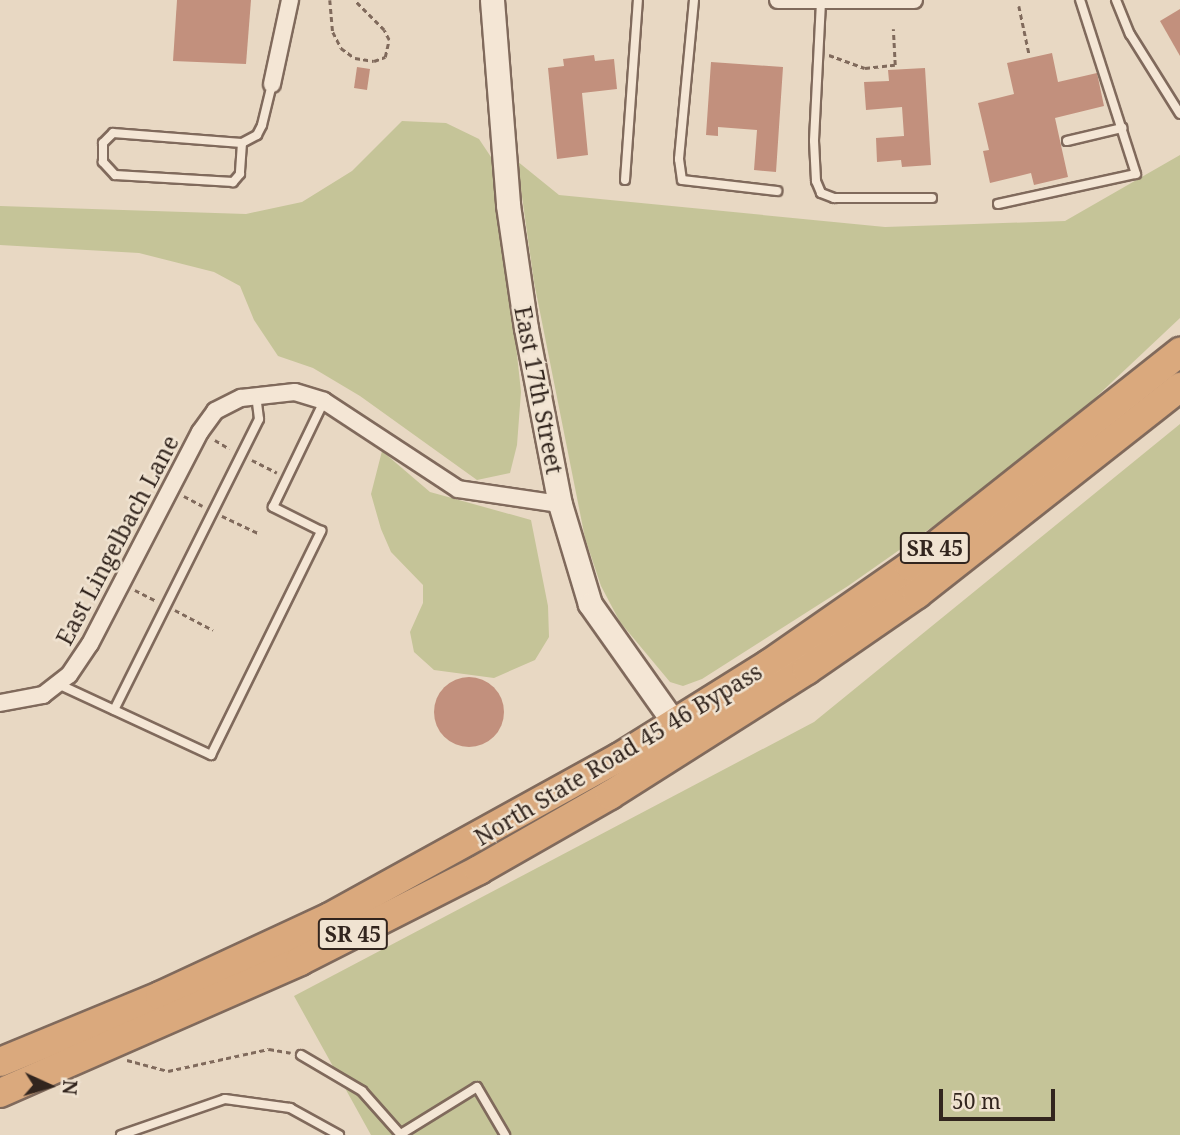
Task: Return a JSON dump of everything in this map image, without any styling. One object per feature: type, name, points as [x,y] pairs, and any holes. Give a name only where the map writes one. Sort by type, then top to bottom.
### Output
[{"type":"highway","name":"North State Road 45 46 Bypass","points":[[682,734],[803,641],[956,532],[1180,352]]},
{"type":"highway","name":"North State Road 45 46 Bypass","points":[[0,1062],[202,977],[348,908],[510,821],[682,734],[945,573],[1180,387]]},
{"type":"highway","name":"SR 45","points":[[0,1093],[203,1006],[356,933],[479,870],[682,734]]},
{"type":"main road","name":"East 17th Street","points":[[492,0],[508,205],[526,328],[560,504],[590,604],[682,734]]},
{"type":"street","points":[[272,83],[290,0]]},
{"type":"street","points":[[778,0],[911,0]]},
{"type":"street","name":"East Lingelbach Lane","points":[[0,703],[43,695],[58,684],[90,645],[200,432],[215,411],[256,394],[295,392],[324,401],[458,489],[560,504]]},
{"type":"lane","points":[[625,180],[638,0]]},
{"type":"lane","points":[[694,0],[680,145],[682,180],[777,191]]},
{"type":"lane","points":[[999,204],[1136,174],[1080,0]]},
{"type":"lane","points":[[1116,0],[1130,34],[1180,114]]},
{"type":"lane","points":[[821,2],[821,54],[814,141],[821,193],[834,198],[932,198]]},
{"type":"lane","points":[[242,143],[240,174],[233,182],[115,175],[103,162],[103,143],[113,133],[242,143],[257,135],[272,83]]},
{"type":"lane","points":[[1067,141],[1122,128]]},
{"type":"lane","points":[[114,710],[259,419],[256,394]]},
{"type":"lane","points":[[58,684],[211,755],[321,531],[273,507],[324,401]]},
{"type":"lane","points":[[301,1055],[362,1091],[401,1135],[477,1087],[505,1135]]},
{"type":"lane","points":[[121,1135],[225,1100],[290,1108],[339,1135]]},
{"type":"path","points":[[330,0],[333,32],[341,48],[355,58],[374,61],[385,57],[388,40],[384,30],[355,0]]},
{"type":"path","points":[[1018,6],[1029,53]]},
{"type":"path","points":[[821,54],[865,68],[895,65],[893,29]]},
{"type":"path","points":[[124,1057],[145,1068],[168,1070],[269,1049],[301,1055]]},
{"type":"green space","points":[[402,121],[446,123],[479,139],[497,166],[521,392],[517,445],[510,473],[477,480],[360,396],[313,368],[278,356],[254,320],[240,286],[214,272],[139,253],[0,245],[0,206],[246,214],[302,202],[352,171]]},
{"type":"green space","points":[[1180,155],[1180,318],[1078,414],[992,485],[848,586],[702,679],[683,686],[670,682],[620,622],[601,586],[585,538],[534,282],[517,161],[559,195],[885,227],[1065,221]]},
{"type":"green space","points":[[1180,424],[1180,1135],[371,1135],[294,996],[814,722]]},
{"type":"green space","points":[[382,451],[430,492],[531,520],[548,606],[549,637],[535,660],[494,678],[434,670],[414,652],[410,632],[423,603],[423,585],[391,552],[381,529],[371,494]]},
{"type":"building","points":[[177,0],[251,0],[246,64],[173,61]]},
{"type":"building","points":[[1180,9],[1180,56],[1160,21]]},
{"type":"building","points":[[1052,53],[1058,82],[1097,73],[1104,106],[1055,118],[1068,177],[1034,185],[1031,173],[990,183],[983,151],[989,150],[978,103],[1014,94],[1007,63]]},
{"type":"building","points":[[594,55],[595,61],[614,59],[617,89],[582,93],[588,155],[557,159],[548,68],[564,66],[563,59]]},
{"type":"building","points":[[711,62],[783,67],[776,172],[754,170],[757,130],[718,127],[718,136],[706,135]]},
{"type":"building","points":[[357,67],[370,69],[367,90],[354,88]]},
{"type":"building","points":[[925,68],[931,165],[902,167],[901,160],[877,162],[876,138],[904,136],[902,107],[866,110],[864,82],[889,81],[888,70]]},
{"type":"building","points":[[462,677],[476,677],[489,682],[499,692],[504,712],[499,732],[489,742],[476,747],[462,747],[449,742],[439,732],[434,719],[434,705],[439,692],[449,682]]}]
